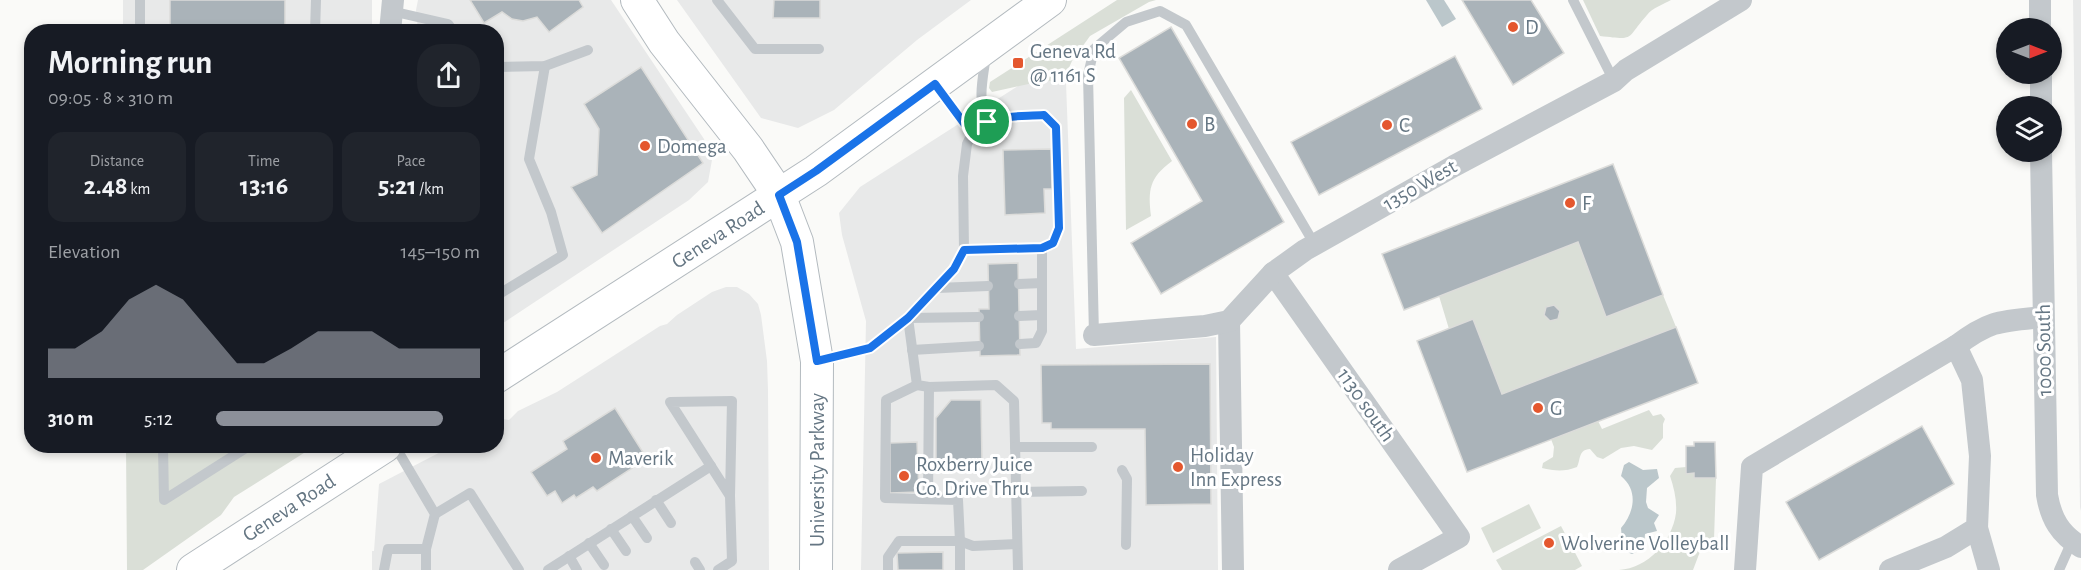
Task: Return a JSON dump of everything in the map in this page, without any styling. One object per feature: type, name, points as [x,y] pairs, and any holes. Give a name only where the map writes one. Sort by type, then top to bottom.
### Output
[{"type":"main road","name":"University Parkway","points":[[637,0],[664,42],[748,149],[779,195],[797,242],[817,361],[816,570]]},
{"type":"main road","name":"Geneva Road","points":[[504,372],[816,171],[1050,0]]},
{"type":"main road","name":"Geneva Road","points":[[193,570],[374,453]]},
{"type":"street","name":"1350 West","points":[[1229,321],[1273,273],[1315,244],[1454,166],[1614,81],[1626,70],[1742,0]]},
{"type":"street","points":[[2040,0],[2040,18]]},
{"type":"street","name":"1000 South","points":[[2041,162],[2047,495],[2055,524],[2076,544]]},
{"type":"street","name":"1130 south","points":[[1273,273],[1459,537],[1399,570]]},
{"type":"street","points":[[1745,570],[1752,467],[1956,346],[1977,330],[1998,321],[2043,317]]},
{"type":"street","points":[[1094,335],[1205,326],[1229,321],[1233,570]]},
{"type":"street","points":[[1956,346],[1972,380],[1980,456],[1977,528],[1989,570]]},
{"type":"street","points":[[1890,570],[1946,547],[1977,528]]},
{"type":"lane","points":[[140,0],[140,24]]},
{"type":"lane","points":[[315,24],[316,0]]},
{"type":"lane","points":[[717,0],[755,49],[819,49]]},
{"type":"lane","points":[[1574,0],[1614,81]]},
{"type":"lane","points":[[1094,335],[1088,75],[1094,49],[1126,22],[1160,11],[1186,25],[1315,244]]},
{"type":"lane","points":[[391,14],[448,24]]},
{"type":"lane","points":[[987,122],[981,110],[981,96],[988,46]]},
{"type":"lane","points":[[504,67],[545,66],[588,50]]},
{"type":"lane","points":[[504,291],[563,255],[551,212],[529,159],[545,66]]},
{"type":"lane","points":[[935,84],[972,134]]},
{"type":"lane","points":[[817,361],[870,348],[908,318],[954,269],[964,250],[963,176],[967,144],[972,134],[987,122],[1006,117],[1044,115],[1056,127],[1059,228],[1053,243],[1042,248],[964,250]]},
{"type":"lane","points":[[1020,344],[1036,343],[1042,331],[1042,248]]},
{"type":"lane","points":[[1019,284],[1042,283]]},
{"type":"lane","points":[[937,288],[988,286]]},
{"type":"lane","points":[[1019,316],[1042,315]]},
{"type":"lane","points":[[908,318],[979,317]]},
{"type":"lane","points":[[908,318],[912,350],[923,386],[928,498]]},
{"type":"lane","points":[[912,350],[979,346]]},
{"type":"lane","points":[[960,570],[958,500],[885,498],[886,400],[923,386],[996,385],[1014,401],[1018,570]]},
{"type":"lane","points":[[718,570],[732,561],[730,496],[732,401],[670,402],[730,496]]},
{"type":"lane","points":[[1015,447],[1092,447]]},
{"type":"lane","points":[[163,453],[164,500],[238,453]]},
{"type":"lane","points":[[399,453],[435,514]]},
{"type":"lane","points":[[548,570],[711,466]]},
{"type":"lane","points":[[1122,470],[1127,479],[1126,545]]},
{"type":"lane","points":[[1016,492],[1082,491]]},
{"type":"lane","points":[[426,570],[426,549],[435,514],[470,493],[519,570]]},
{"type":"lane","points":[[656,500],[671,523]]},
{"type":"lane","points":[[632,516],[647,538]]},
{"type":"lane","points":[[611,529],[626,551]]},
{"type":"lane","points":[[888,570],[888,556],[899,541],[960,541],[973,546],[1017,544]]},
{"type":"lane","points":[[589,543],[604,565]]},
{"type":"lane","points":[[2059,570],[2076,544]]},
{"type":"lane","points":[[384,570],[388,549],[426,549]]},
{"type":"lane","points":[[569,556],[577,570]]},
{"type":"shaded area","points":[[123,0],[372,0],[372,24],[123,24]]},
{"type":"shaded area","points":[[418,0],[611,0],[704,139],[712,160],[708,182],[689,200],[504,322],[504,24],[417,24]]},
{"type":"shaded area","points":[[677,0],[971,0],[917,40],[834,110],[798,128],[761,118]]},
{"type":"shaded area","points":[[1117,0],[1156,0],[1090,36],[1072,61],[1063,81],[1042,81],[992,92],[989,88],[990,82]]},
{"type":"shaded area","points":[[1426,0],[1444,0],[1456,19],[1442,27]]},
{"type":"shaded area","points":[[1583,0],[1671,0],[1649,13],[1632,34],[1619,38],[1600,36]]},
{"type":"shaded area","points":[[2073,0],[2081,0],[2081,511],[2080,507]]},
{"type":"shaded area","points":[[1065,56],[1076,349],[1216,337],[1218,570],[861,570],[866,321],[842,235],[839,213],[860,187]]},
{"type":"shaded area","points":[[1131,90],[1172,161],[1154,179],[1150,192],[1151,216],[1126,230],[1124,98]]},
{"type":"shaded area","points":[[1578,242],[1606,316],[1663,295],[1676,327],[1502,394],[1449,329],[1439,296]]},
{"type":"shaded area","points":[[726,287],[737,287],[749,294],[758,304],[761,315],[768,390],[769,570],[372,570],[379,484],[439,453],[504,453],[504,419],[509,420],[518,411],[557,392],[660,326],[667,324],[712,292]]},
{"type":"shaded area","points":[[1649,410],[1653,416],[1661,414],[1665,419],[1663,438],[1652,450],[1634,446],[1621,448],[1603,459],[1597,457],[1590,449],[1583,451],[1577,467],[1568,470],[1542,468],[1543,463],[1553,457],[1554,447],[1551,439],[1598,421],[1602,429]]},
{"type":"shaded area","points":[[126,453],[304,453],[234,497],[221,515],[143,570],[127,570]]},
{"type":"shaded area","points":[[1629,462],[1643,470],[1657,469],[1659,478],[1647,488],[1646,502],[1648,508],[1659,515],[1654,523],[1657,531],[1645,534],[1644,548],[1632,554],[1624,551],[1621,528],[1629,516],[1633,502],[1630,488],[1621,476],[1624,465]]},
{"type":"shaded area","points":[[1686,467],[1686,473],[1694,473],[1695,478],[1716,478],[1714,540],[1704,541],[1693,570],[1619,570],[1630,568],[1649,559],[1664,543],[1674,524],[1676,513],[1675,494],[1670,476],[1675,468]]},
{"type":"shaded area","points":[[1529,504],[1541,528],[1493,553],[1481,528]]},
{"type":"shaded area","name":"Wolverine Volleyball","points":[[1561,526],[1582,566],[1575,570],[1502,570],[1496,560]]},
{"type":"building","points":[[170,0],[285,0],[285,24],[170,24]]},
{"type":"building","points":[[470,0],[579,0],[583,7],[549,32],[537,17],[523,21],[512,19],[502,12],[484,23]]},
{"type":"building","points":[[774,0],[820,0],[820,18],[773,18]]},
{"type":"building","name":"D","points":[[1462,0],[1531,0],[1564,53],[1513,85]]},
{"type":"building","name":"B","points":[[1171,27],[1284,222],[1161,294],[1131,243],[1202,201],[1119,58]]},
{"type":"building","name":"C","points":[[1455,56],[1482,109],[1319,195],[1291,142]]},
{"type":"building","name":"Domega","points":[[641,67],[703,163],[602,233],[571,187],[597,175],[599,129],[584,104]]},
{"type":"building","points":[[1051,149],[1052,189],[1044,189],[1045,213],[1005,215],[1003,150]]},
{"type":"building","name":"F","points":[[1613,164],[1663,295],[1606,317],[1578,242],[1404,310],[1382,254]]},
{"type":"building","points":[[1018,263],[1020,355],[980,356],[979,309],[989,309],[988,264]]},
{"type":"building","points":[[1554,305],[1560,311],[1558,319],[1550,321],[1544,315],[1546,307]]},
{"type":"building","name":"G","points":[[1473,319],[1502,394],[1676,327],[1698,383],[1467,472],[1417,341]]},
{"type":"building","name":"Holiday Inn Express","points":[[1210,364],[1211,504],[1146,505],[1145,429],[1051,429],[1051,423],[1042,423],[1041,365]]},
{"type":"building","points":[[951,400],[981,400],[982,463],[936,464],[936,418]]},
{"type":"building","name":"Maverik","points":[[615,408],[644,454],[633,461],[634,467],[597,491],[593,487],[576,498],[574,495],[562,503],[555,491],[547,496],[531,472],[567,449],[563,441]]},
{"type":"building","points":[[1922,426],[1954,484],[1819,560],[1786,502]]},
{"type":"building","name":"Roxberry Juice Co. Drive Thru","points":[[917,442],[919,492],[890,493],[890,443]]},
{"type":"building","points":[[1694,442],[1715,442],[1716,478],[1694,478],[1694,473],[1686,474],[1686,446],[1694,446]]},
{"type":"building","points":[[943,552],[943,570],[898,570],[897,553]]},
{"type":"place","name":"D","points":[[1513,27]]},
{"type":"place","name":"Geneva Rd @ 1161 S","points":[[1018,63]]},
{"type":"place","name":"B","points":[[1192,124]]},
{"type":"place","name":"C","points":[[1387,125]]},
{"type":"place","name":"Domega","points":[[645,146]]},
{"type":"place","name":"F","points":[[1570,203]]},
{"type":"place","name":"G","points":[[1538,408]]},
{"type":"place","name":"Maverik","points":[[596,458]]},
{"type":"place","name":"Holiday Inn Express","points":[[1178,467]]},
{"type":"place","name":"Roxberry Juice Co. Drive Thru","points":[[904,476]]},
{"type":"place","name":"Wolverine Volleyball","points":[[1549,543]]},
{"type":"route","points":[[935,84],[972,134],[987,122],[1006,117],[1044,115],[1056,127],[1059,228],[1053,243],[1042,248],[964,250],[954,269],[908,318],[870,348],[817,361],[797,242],[779,195],[816,171],[935,84]]}]
